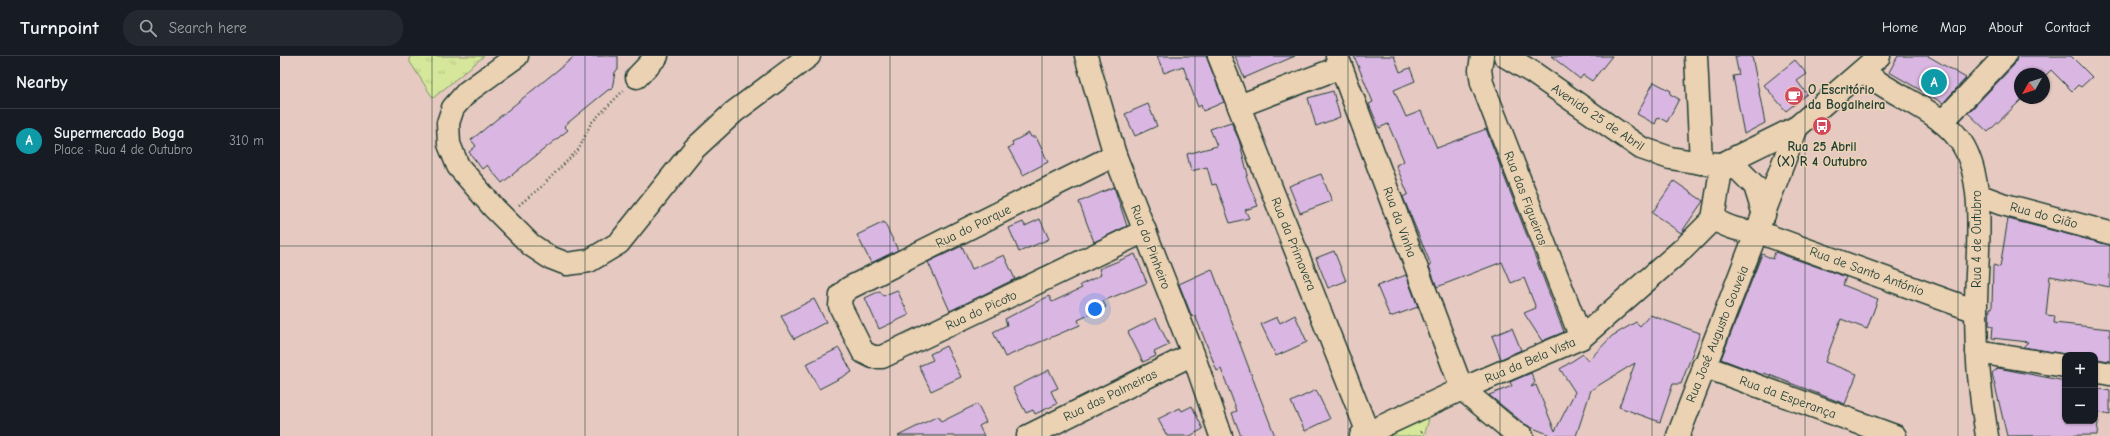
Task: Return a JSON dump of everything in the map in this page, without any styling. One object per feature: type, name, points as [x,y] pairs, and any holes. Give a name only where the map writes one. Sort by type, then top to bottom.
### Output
[{"type":"street","points":[[517,56],[467,92],[453,108],[448,123],[449,144],[458,166],[531,246],[549,257],[567,264],[589,261],[619,243],[694,149],[734,112],[809,56]]},
{"type":"street","points":[[637,77],[657,56]]},
{"type":"street","name":"Rua do Pinheiro","points":[[1086,56],[1116,155],[1193,354],[1222,436]]},
{"type":"street","name":"Rua da Primavera","points":[[1219,56],[1364,434]]},
{"type":"street","name":"Rua das Figueiras","points":[[1482,56],[1480,70],[1482,83],[1581,338]]},
{"type":"street","name":"Avenida 25 de Abril","points":[[1505,56],[1532,72],[1641,148],[1670,158],[1701,163],[1722,164]]},
{"type":"street","points":[[1696,56],[1701,163]]},
{"type":"street","points":[[1722,164],[1797,127],[1879,56]]},
{"type":"street","points":[[1942,122],[2005,56]]},
{"type":"street","points":[[1239,106],[1339,61]]},
{"type":"street","name":"Rua da Vinha","points":[[1339,61],[1462,389]]},
{"type":"street","name":"Rua 4 de Outubro","points":[[1863,71],[1878,84],[1911,102],[1942,122],[1961,142],[1971,165],[1978,195],[1976,352],[1987,436]]},
{"type":"street","name":"Rua José Augusto Gouveia","points":[[1678,436],[1703,366],[1761,223],[1797,127]]},
{"type":"street","name":"Rua do Parque","points":[[840,306],[841,295],[849,288],[1116,155]]},
{"type":"street","points":[[1713,219],[1722,164]]},
{"type":"street","points":[[1722,164],[1739,170],[1755,186],[1761,223]]},
{"type":"street","name":"Rua do Gião","points":[[1978,195],[2002,204],[2110,233]]},
{"type":"street","name":"Rua da Bela Vista","points":[[1364,434],[1462,389],[1581,338],[1685,247],[1713,219]]},
{"type":"street","name":"Rua de Santo António","points":[[1713,219],[1741,231],[1761,223],[1976,311]]},
{"type":"street","name":"Rua do Picoto","points":[[840,306],[863,352],[873,357],[882,357],[1145,231]]},
{"type":"street","points":[[1976,352],[2062,366]]},
{"type":"street","name":"Rua das Palmeiras","points":[[1028,436],[1193,354]]},
{"type":"street","name":"Rua da Esperança","points":[[1703,366],[1895,436]]},
{"type":"street","points":[[2098,372],[2110,374]]},
{"type":"street","points":[[1462,389],[1515,434],[1522,436]]},
{"type":"path","points":[[504,218],[541,187],[579,149],[591,123],[637,77]]},
{"type":"green space","points":[[410,56],[484,56],[433,98],[410,62]]},
{"type":"green space","points":[[1424,419],[1429,419],[1424,436],[1385,436]]},
{"type":"building","points":[[575,56],[618,56],[618,70],[615,72],[612,89],[608,90],[564,126],[568,130],[502,183],[487,165],[482,169],[469,152],[476,146],[471,140]]},
{"type":"building","points":[[1157,56],[1206,56],[1224,102],[1203,111],[1201,105],[1198,107],[1183,66],[1164,73]]},
{"type":"building","points":[[1235,56],[1295,56],[1244,78]]},
{"type":"building","points":[[1354,56],[1394,56],[1400,72],[1410,68],[1415,81],[1394,90],[1406,117],[1421,111],[1437,148],[1486,129],[1564,332],[1542,341],[1524,313],[1536,308],[1524,278],[1511,283],[1502,262],[1437,287],[1429,266],[1431,265],[1403,197],[1408,194],[1396,165],[1404,161],[1388,124],[1379,128],[1369,104],[1373,102]]},
{"type":"building","points":[[1551,56],[1612,56],[1592,81],[1583,75],[1580,79]]},
{"type":"building","points":[[1735,56],[1752,56],[1765,123],[1744,134],[1733,76],[1739,75]]},
{"type":"building","points":[[1898,56],[1928,56],[1966,78],[1943,103],[1889,72]]},
{"type":"building","points":[[2017,56],[2071,56],[2092,77],[2081,87],[2078,85],[2072,91],[2051,70],[2050,71],[2050,68],[2014,68],[2014,104],[2017,104],[1988,132],[1968,113],[2014,65]]},
{"type":"building","points":[[1795,60],[1807,74],[1797,81],[1807,94],[1786,111],[1764,85]]},
{"type":"building","points":[[1654,82],[1671,91],[1670,94],[1679,99],[1667,122],[1658,117],[1655,124],[1637,114]]},
{"type":"building","points":[[1333,91],[1340,117],[1316,126],[1308,98]]},
{"type":"building","points":[[1148,104],[1157,126],[1135,136],[1125,114]]},
{"type":"building","points":[[1231,122],[1239,140],[1248,175],[1246,176],[1258,206],[1245,210],[1249,218],[1230,223],[1216,184],[1212,185],[1207,167],[1191,171],[1187,154],[1217,146],[1210,129]]},
{"type":"building","points":[[1029,133],[1031,137],[1036,137],[1048,162],[1023,175],[1008,148],[1013,146],[1012,142]]},
{"type":"building","points":[[1321,174],[1332,201],[1300,213],[1289,186]]},
{"type":"building","points":[[1674,181],[1703,201],[1681,233],[1652,213]]},
{"type":"building","points":[[1114,187],[1127,226],[1094,242],[1079,202]]},
{"type":"building","points":[[1040,219],[1049,239],[1019,252],[1009,228],[1023,222],[1025,226]]},
{"type":"building","points":[[2008,219],[2110,245],[2110,287],[2050,276],[2046,315],[2055,316],[2054,323],[2110,329],[2110,361],[2098,359],[2098,352],[2062,352],[2062,354],[2023,347],[2028,342],[1992,338],[1993,326],[1989,325],[1990,308],[1992,308],[1993,265],[2000,267]]},
{"type":"building","points":[[884,222],[898,250],[871,263],[857,235]]},
{"type":"building","points":[[962,246],[972,269],[1004,255],[1015,279],[950,311],[928,262]]},
{"type":"building","points":[[1334,251],[1346,281],[1328,288],[1316,258]]},
{"type":"building","points":[[1775,252],[1846,277],[1843,285],[1878,299],[1867,329],[1841,319],[1825,362],[1857,374],[1845,404],[1764,373],[1763,375],[1721,359],[1762,254],[1773,259]]},
{"type":"building","points":[[1135,254],[1147,283],[1103,301],[1106,307],[1078,320],[1080,325],[1005,357],[993,332],[1007,325],[1005,319],[1049,296],[1052,302],[1082,288],[1080,285],[1101,275],[1099,269]]},
{"type":"building","points":[[1212,269],[1275,436],[1241,436],[1232,413],[1237,411],[1221,369],[1217,371],[1195,315],[1192,317],[1179,284]]},
{"type":"building","points":[[1406,275],[1418,307],[1390,317],[1377,286]]},
{"type":"building","points":[[897,290],[909,315],[879,329],[865,298],[880,291],[883,296]]},
{"type":"building","points":[[814,299],[826,322],[794,339],[781,316]]},
{"type":"building","points":[[1295,315],[1307,342],[1276,356],[1261,324],[1277,317],[1280,323]]},
{"type":"building","points":[[1650,315],[1700,333],[1681,384],[1673,384],[1660,422],[1619,407],[1635,363],[1591,390],[1576,436],[1553,436],[1528,426],[1489,395],[1512,386],[1510,382],[1531,373],[1535,382],[1531,387],[1536,385],[1555,431],[1575,392],[1560,369],[1583,354],[1588,361],[1612,336],[1636,322],[1640,326]]},
{"type":"building","points":[[1156,318],[1169,345],[1154,352],[1156,356],[1143,362],[1128,332]]},
{"type":"building","points":[[1512,328],[1521,350],[1501,359],[1492,336]]},
{"type":"building","points":[[946,346],[961,377],[931,391],[919,366],[933,360],[930,354]]},
{"type":"building","points":[[839,348],[852,372],[819,389],[806,364]]},
{"type":"building","points":[[1998,368],[2062,380],[2062,424],[2098,424],[2097,435],[2007,436],[1992,373]]},
{"type":"building","points":[[1049,370],[1058,388],[1051,391],[1057,404],[1035,414],[1033,410],[1026,413],[1013,388]]},
{"type":"building","points":[[2098,389],[2110,391],[2110,415],[2098,413]]},
{"type":"building","points":[[1316,390],[1330,419],[1305,431],[1291,402]]},
{"type":"building","points":[[977,404],[986,422],[979,426],[984,436],[898,436],[938,416],[941,422]]},
{"type":"building","points":[[1192,406],[1203,429],[1190,436],[1167,436],[1158,419],[1180,408],[1182,411]]},
{"type":"place","name":"Supermercado Boga","points":[[1934,82]]},
{"type":"place","name":"O Escritório da Bogalheira","points":[[1794,96]]},
{"type":"place","name":"Rua 25 Abril (X) R 4 Outubro","points":[[1822,126]]}]
